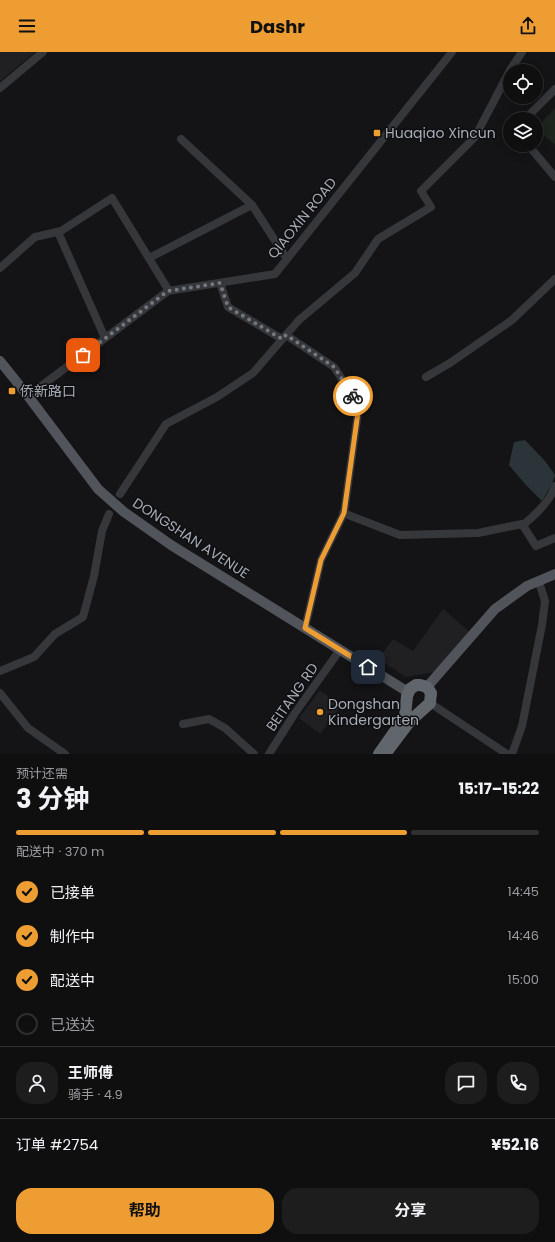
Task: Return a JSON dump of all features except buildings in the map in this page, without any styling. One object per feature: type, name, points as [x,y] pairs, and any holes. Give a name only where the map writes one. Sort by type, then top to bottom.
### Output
[{"type":"highway","points":[[379,754],[405,717],[408,696],[413,686],[424,686],[429,689],[432,697],[428,706],[410,721],[385,754]]},
{"type":"highway","points":[[408,696],[411,706],[414,708],[421,710],[428,706]]},
{"type":"main road","name":"DONGSHAN AVENUE","points":[[0,361],[98,488],[124,512],[171,545],[305,628],[408,696]]},
{"type":"main road","points":[[429,689],[495,609],[527,586],[555,574]]},
{"type":"main road","points":[[429,689],[498,613],[530,590],[555,579]]},
{"type":"street","points":[[0,88],[43,52]]},
{"type":"street","name":"QIAOXIN ROAD","points":[[28,396],[169,291],[275,274],[452,52]]},
{"type":"street","points":[[120,494],[166,424],[218,397],[253,373],[299,320],[355,273],[378,239],[431,207],[422,191],[475,137],[510,70],[522,52]]},
{"type":"street","points":[[532,112],[555,89]]},
{"type":"street","points":[[181,139],[252,205],[287,259]]},
{"type":"street","points":[[534,152],[555,178]]},
{"type":"street","points":[[0,268],[35,237],[58,232],[112,198],[169,291]]},
{"type":"street","points":[[149,258],[252,205]]},
{"type":"street","points":[[58,232],[105,338]]},
{"type":"street","points":[[426,377],[450,363],[512,320],[555,279]]},
{"type":"street","points":[[220,283],[228,307],[284,337],[334,367],[359,405],[343,513],[321,560],[305,628]]},
{"type":"street","points":[[343,513],[400,535],[478,532],[523,525],[535,514],[554,491],[555,486]]},
{"type":"street","points":[[0,671],[34,657],[55,634],[83,617],[90,594],[102,531],[109,514]]},
{"type":"street","points":[[523,525],[536,546],[555,538]]},
{"type":"street","points":[[512,754],[522,726],[542,625],[545,601],[540,585]]},
{"type":"street","name":"BEITANG RD","points":[[269,754],[295,713],[337,654]]},
{"type":"street","points":[[0,693],[28,728],[65,754]]},
{"type":"street","points":[[428,706],[507,754]]},
{"type":"street","points":[[183,724],[209,719],[225,728],[254,754]]},
{"type":"shaded area","points":[[0,52],[35,52],[0,81]]},
{"type":"shaded area","points":[[555,108],[555,145],[543,134],[543,121]]},
{"type":"shaded area","points":[[525,440],[545,461],[555,475],[552,484],[542,501],[509,465],[514,442]]},
{"type":"shaded area","points":[[443,609],[473,635],[435,672],[406,677],[378,659],[393,639],[413,651]]},
{"type":"shaded area","name":"Dongshan Kindergarten","points":[[320,690],[341,706],[320,734],[299,718]]},
{"type":"way so far","points":[[83,355],[168,291],[220,283],[228,307],[282,339],[286,335],[334,367],[353,396]]},
{"type":"place","name":"Huaqiao Xincun","points":[[377,133]]},
{"type":"place","name":"侨新路口","points":[[12,391]]},
{"type":"place","name":"Dongshan Kindergarten","points":[[320,712]]},
{"type":"route","points":[[353,396],[359,405],[344,513],[321,560],[305,628],[368,667]]}]
